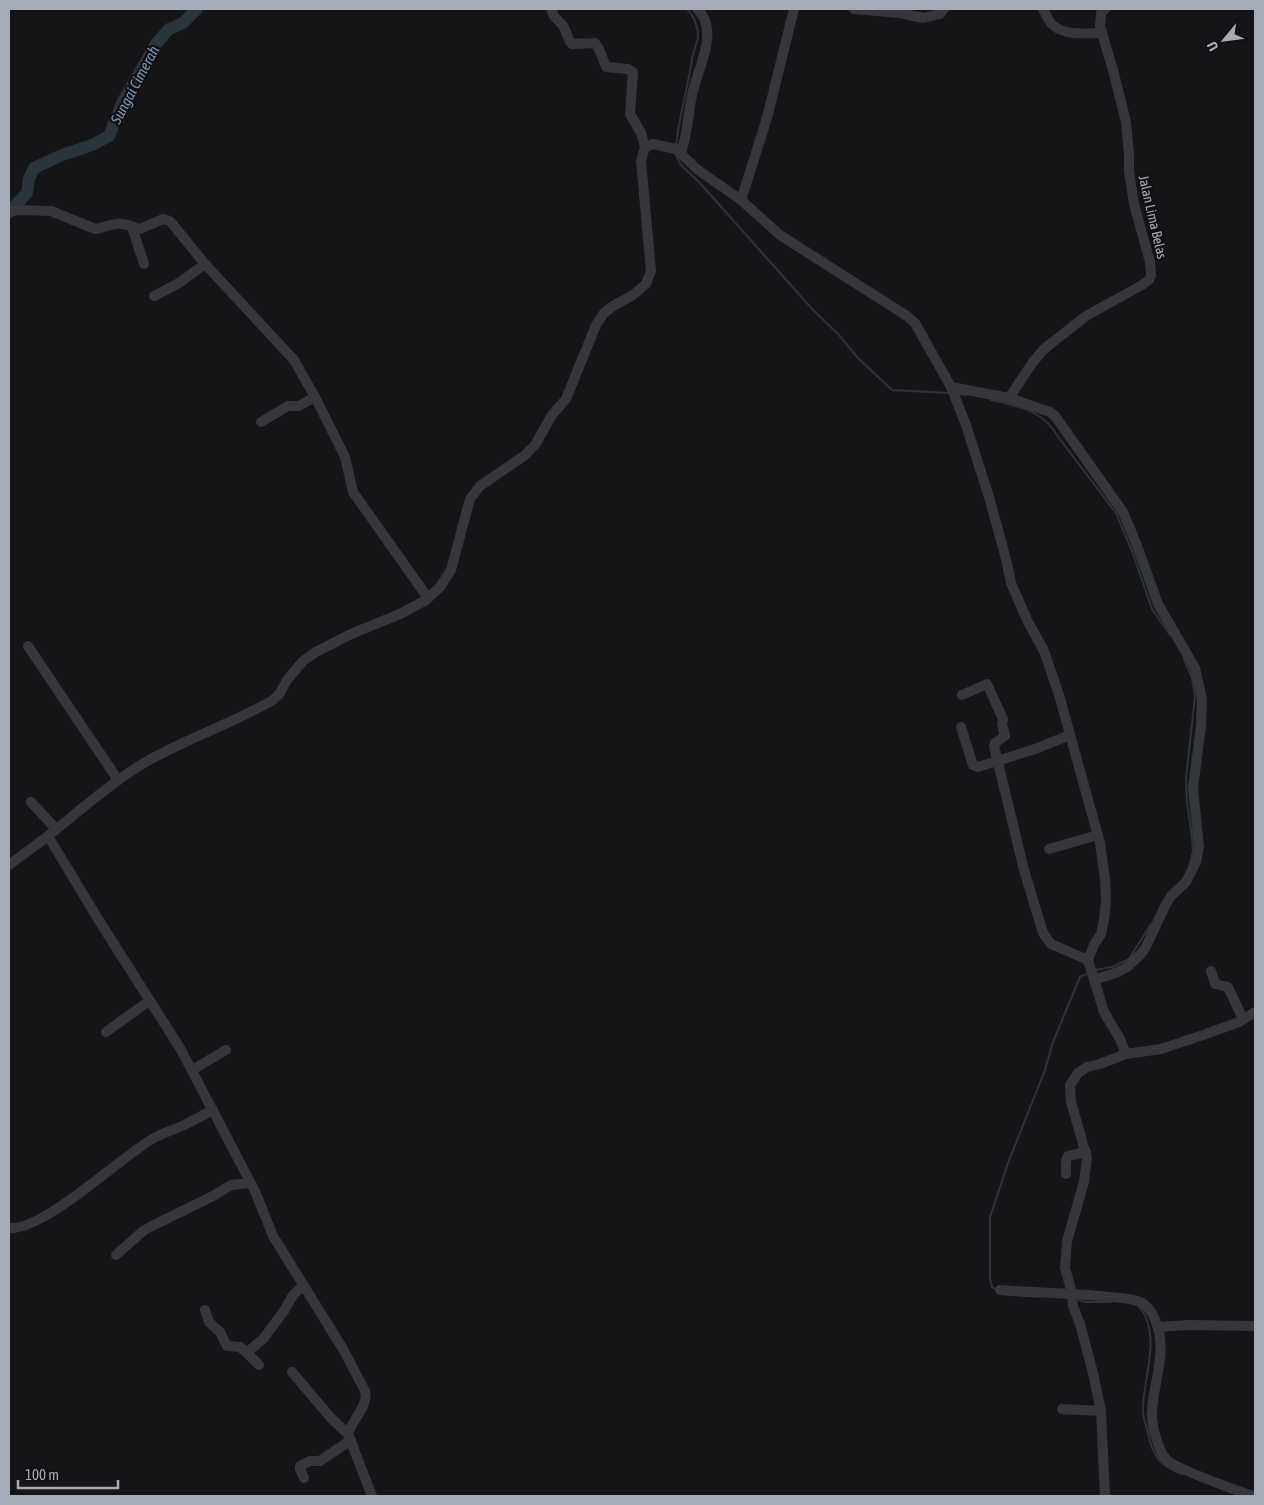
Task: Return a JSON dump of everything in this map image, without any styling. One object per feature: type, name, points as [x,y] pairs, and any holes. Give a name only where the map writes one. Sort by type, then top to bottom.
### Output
[{"type":"street","points":[[9,865],[118,780],[140,766],[188,740],[273,700],[303,661],[316,652],[351,634],[400,614],[428,598],[440,587],[451,570],[470,498],[480,486],[524,456],[535,445],[552,415],[566,399],[596,326],[604,313],[633,296],[646,284],[651,271],[641,161],[645,147],[641,133],[630,114],[633,72],[628,69],[604,66],[599,49],[595,43],[572,44],[564,27],[554,16],[552,9]]},
{"type":"street","points":[[676,150],[686,137],[691,99],[707,39],[707,29],[703,14],[697,9]]},
{"type":"street","points":[[741,200],[767,118],[794,9]]},
{"type":"street","points":[[854,9],[900,13],[923,18],[940,14],[944,9]]},
{"type":"street","points":[[1043,9],[1051,25],[1055,28],[1071,33],[1102,33]]},
{"type":"street","name":"Jalan Lima Belas","points":[[1009,398],[1044,349],[1098,309],[1142,285],[1151,275],[1150,262],[1135,210],[1129,171],[1126,122],[1100,26],[1101,13],[1105,9]]},
{"type":"street","points":[[645,147],[653,144],[676,150],[698,170],[741,200],[780,235],[907,316],[915,323],[951,389],[977,457],[1011,583],[1028,622],[1044,651],[1059,695],[1098,835],[1106,879],[1106,900],[1101,934],[1094,945],[1088,961],[1104,1012],[1120,1039],[1126,1054]]},
{"type":"street","points":[[13,211],[51,211],[95,229],[117,224],[140,229],[163,220],[170,221],[205,264],[294,360],[345,457],[350,487],[428,598]]},
{"type":"street","points":[[132,226],[144,264]]},
{"type":"street","points":[[154,296],[179,283],[205,264]]},
{"type":"street","points":[[951,389],[1009,398],[1050,412],[1055,416],[1123,512],[1158,604],[1196,668],[1202,699],[1201,726],[1193,788],[1199,847],[1196,862],[1186,882],[1171,896],[1146,947],[1140,955],[1127,967],[1118,972],[1093,979]]},
{"type":"street","points":[[260,422],[288,406],[299,406],[315,397]]},
{"type":"street","points":[[28,646],[118,780]]},
{"type":"street","points":[[962,695],[986,684],[988,685],[1003,719],[1004,737],[994,744],[997,761],[1024,870],[1043,933],[1051,944],[1088,961]]},
{"type":"street","points":[[961,727],[975,767],[1035,749],[1070,735]]},
{"type":"street","points":[[32,802],[52,832],[149,1001],[180,1048],[250,1182],[273,1236],[343,1349],[366,1396],[365,1403],[356,1417],[349,1437],[320,1461],[310,1461],[300,1466],[304,1478]]},
{"type":"street","points":[[1049,849],[1098,835]]},
{"type":"street","points":[[1211,971],[1215,984],[1225,986],[1230,990],[1243,1019]]},
{"type":"street","points":[[106,1032],[149,1001]]},
{"type":"street","points":[[1105,1496],[1101,1411],[1064,1261],[1074,1213],[1084,1182],[1087,1158],[1071,1102],[1070,1085],[1078,1073],[1087,1067],[1126,1054],[1161,1049],[1221,1029],[1255,1012]]},
{"type":"street","points":[[192,1070],[226,1050]]},
{"type":"street","points":[[9,1228],[19,1229],[52,1212],[154,1138],[185,1125],[213,1110]]},
{"type":"street","points":[[1066,1174],[1068,1156],[1086,1152]]},
{"type":"street","points":[[116,1255],[143,1231],[152,1226],[214,1196],[231,1185],[250,1182]]},
{"type":"street","points":[[245,1351],[250,1350],[263,1339],[293,1296],[303,1286]]},
{"type":"street","points":[[1000,1290],[1072,1299],[1129,1299],[1142,1303],[1149,1309],[1158,1327],[1161,1344],[1152,1415],[1155,1434],[1163,1456],[1175,1466],[1252,1496]]},
{"type":"street","points":[[205,1310],[209,1322],[220,1332],[227,1346],[240,1348],[259,1365]]},
{"type":"street","points":[[1158,1327],[1188,1325],[1255,1326]]},
{"type":"street","points":[[292,1372],[330,1418],[349,1437],[372,1496]]},
{"type":"street","points":[[1062,1409],[1101,1411]]},
{"type":"waterway","name":"Sungai Cimerah","points":[[9,212],[27,193],[29,179],[34,168],[62,155],[92,145],[109,136],[123,101],[156,44],[169,29],[183,23],[197,9]]},
{"type":"waterway","points":[[676,146],[698,37],[695,22],[687,9]]},
{"type":"waterway","points":[[676,155],[681,165],[699,182],[813,310],[839,335],[858,358],[892,390],[950,393]]},
{"type":"waterway","points":[[957,394],[967,395]]},
{"type":"waterway","points":[[991,400],[1030,411],[1046,421],[1053,429],[1116,513],[1132,551],[1152,609],[1170,635]]},
{"type":"waterway","points":[[1184,659],[1192,678],[1195,697],[1186,778],[1193,851],[1189,866]]},
{"type":"waterway","points":[[1095,970],[1112,967],[1129,959],[1151,924]]},
{"type":"waterway","points":[[995,1289],[992,1287],[990,1278],[990,1217],[1008,1163],[1045,1070],[1053,1042],[1080,977],[1089,973]]},
{"type":"waterway","points":[[1076,1299],[1086,1302],[1110,1302]]},
{"type":"waterway","points":[[1139,1306],[1146,1317],[1151,1342],[1144,1394],[1144,1420],[1152,1448],[1158,1459],[1174,1471],[1182,1474]]}]
